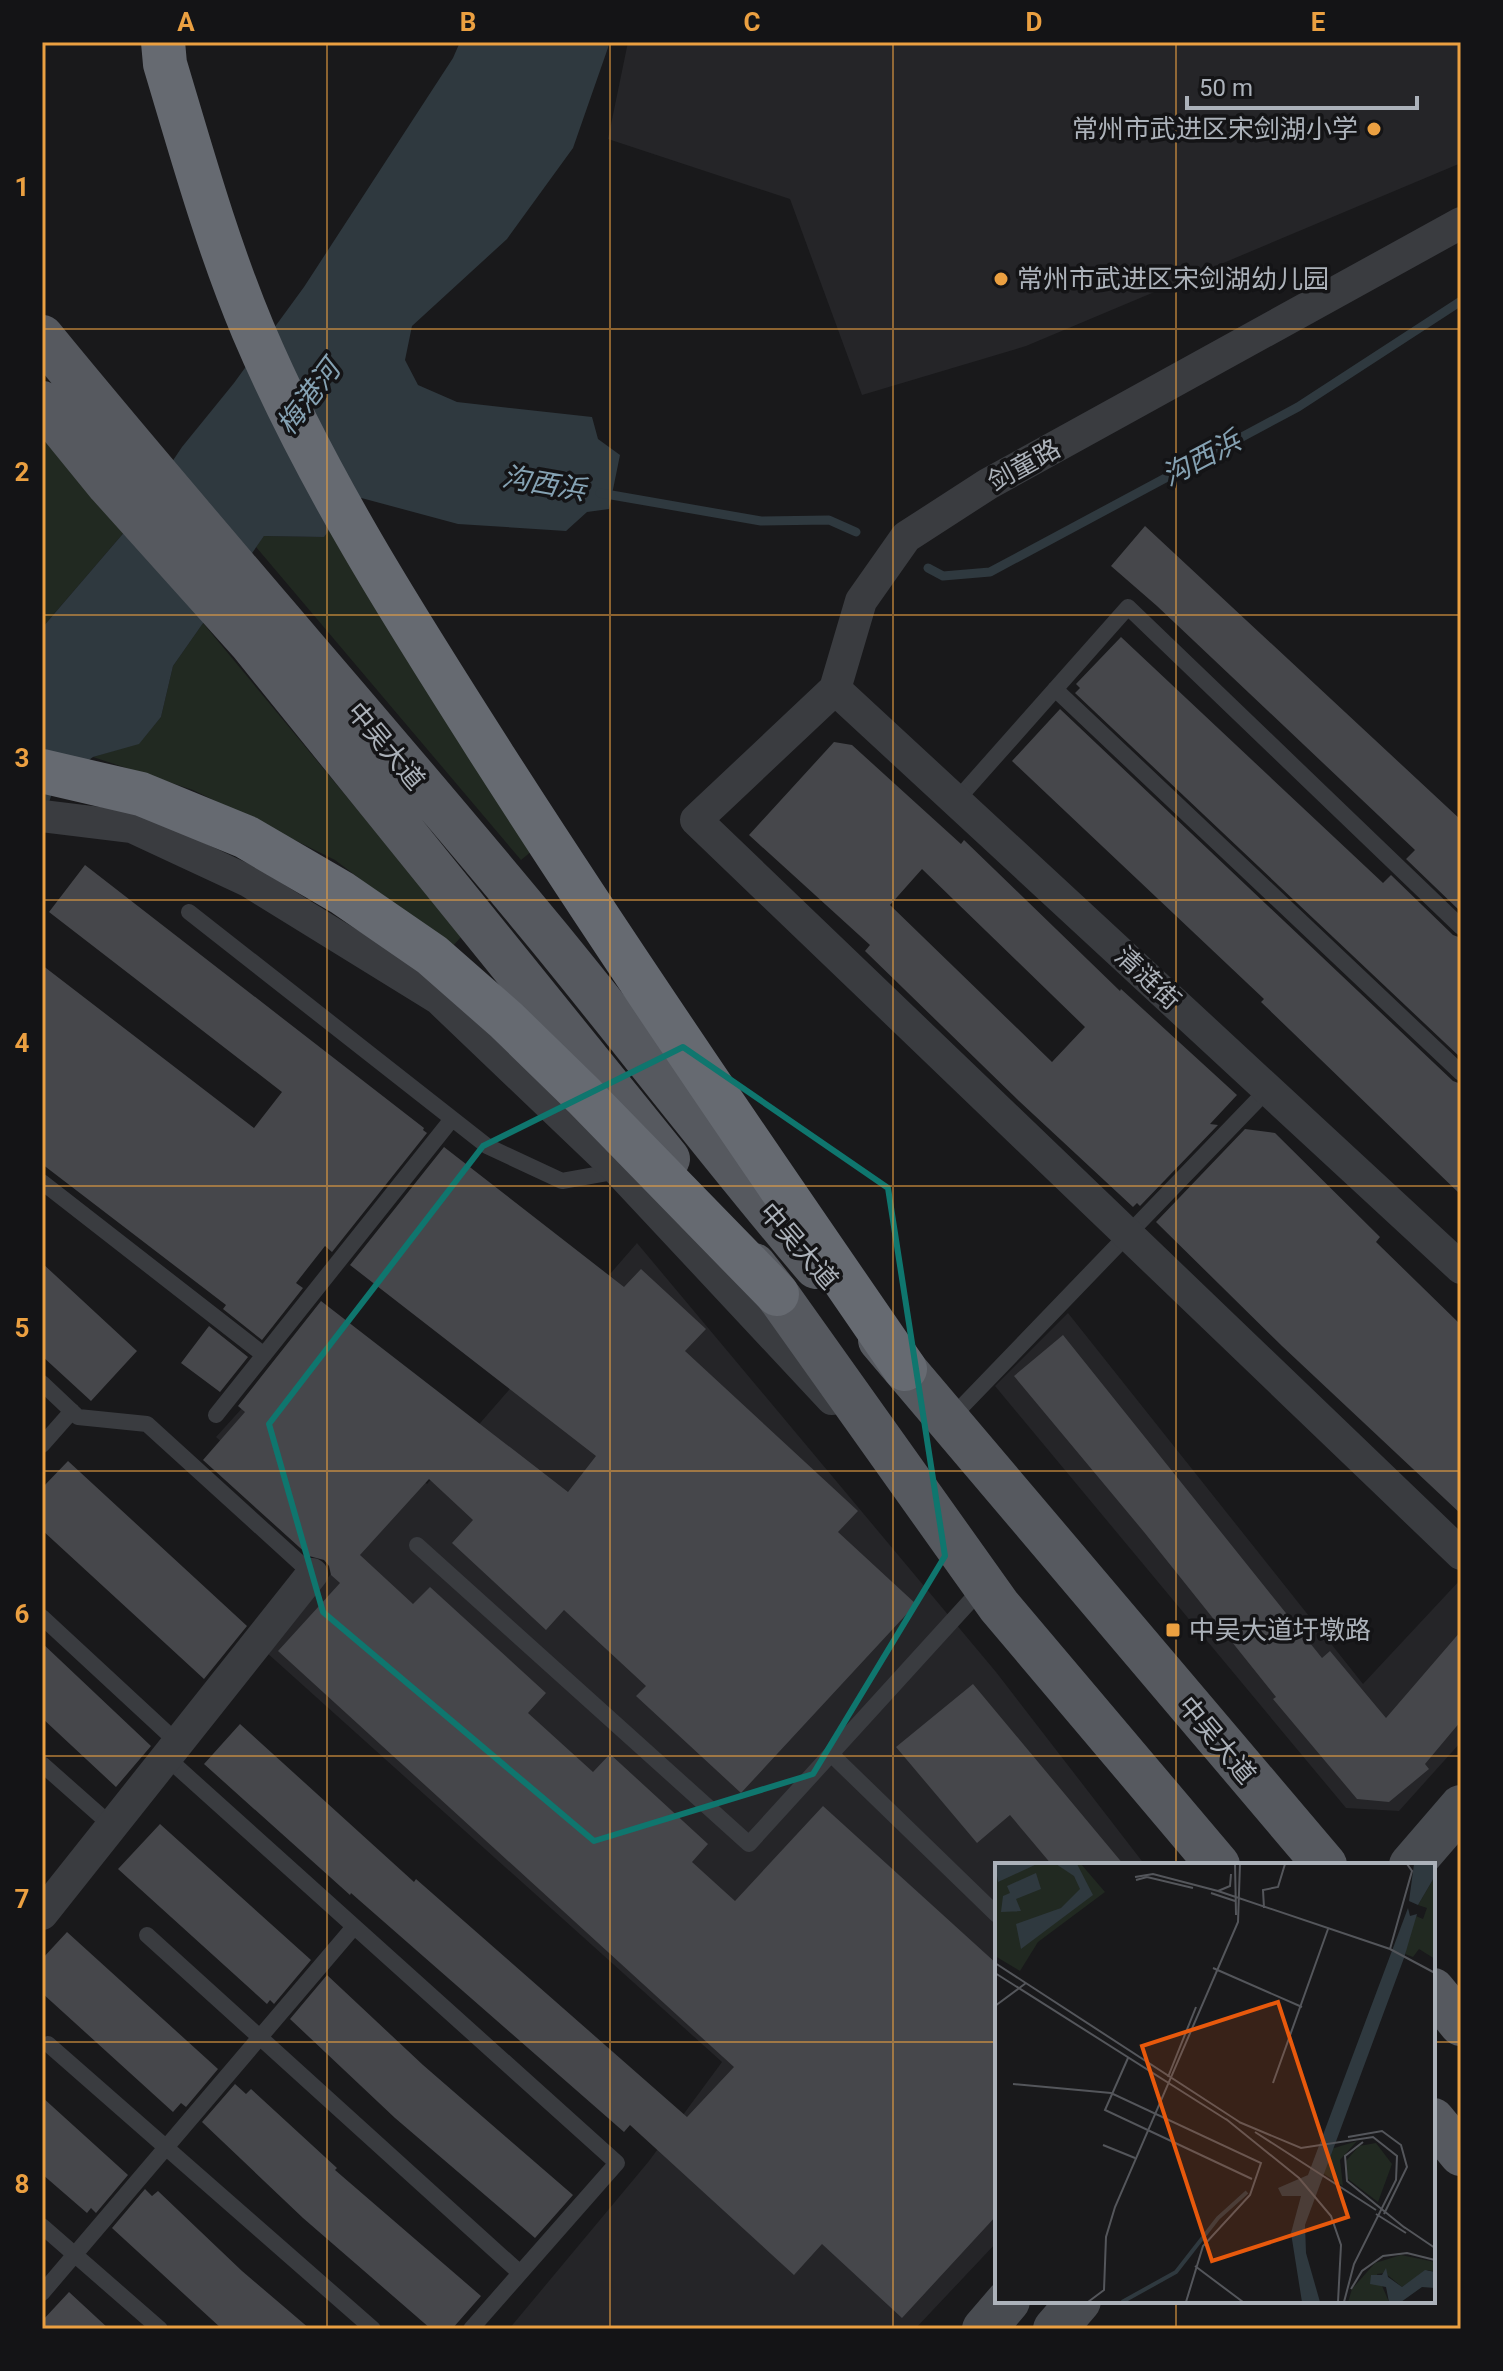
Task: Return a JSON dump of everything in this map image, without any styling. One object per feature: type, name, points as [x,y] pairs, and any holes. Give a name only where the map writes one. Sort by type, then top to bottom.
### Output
[{"type":"highway","points":[[163,42],[165,64],[213,226],[254,332],[305,438],[361,542],[421,644],[598,919],[905,1369]]},
{"type":"highway","points":[[42,771],[136,810],[246,837],[342,893],[432,955],[506,1020],[584,1096],[777,1294]]},
{"type":"main road","points":[[42,337],[124,470]]},
{"type":"main road","points":[[42,403],[124,470],[265,631]]},
{"type":"main road","name":"中吴大道","points":[[265,631],[777,1294],[984,1585],[1216,1863]]},
{"type":"main road","name":"中吴大道","points":[[265,631],[548,936],[768,1210],[1323,1863]]},
{"type":"main road","points":[[1413,1863],[1461,1807]]},
{"type":"main road","points":[[1435,1992],[1461,2024]]},
{"type":"main road","points":[[1435,2122],[1461,2154]]},
{"type":"main road","points":[[984,2329],[1006,2303]]},
{"type":"main road","points":[[1055,2329],[1077,2303]]},
{"type":"street","name":"剑童路","points":[[835,689],[861,601],[906,537],[988,484],[1461,223]]},
{"type":"street","name":"清涟街","points":[[835,689],[1461,1268]]},
{"type":"street","points":[[835,689],[696,820],[1461,1554]]},
{"type":"street","points":[[42,816],[136,810],[439,999],[619,1171],[913,1486]]},
{"type":"street","points":[[42,1914],[312,1574]]},
{"type":"lane","points":[[956,801],[1128,607],[1461,927]]},
{"type":"lane","points":[[1055,689],[1461,1073]]},
{"type":"lane","points":[[189,912],[487,1146],[562,1181],[619,1171]]},
{"type":"lane","points":[[948,1421],[1268,1089]]},
{"type":"lane","points":[[216,1415],[452,1119]]},
{"type":"lane","points":[[42,1182],[264,1355]]},
{"type":"lane","points":[[42,1383],[78,1417],[147,1424],[312,1574]]},
{"type":"lane","points":[[42,1445],[72,1411]]},
{"type":"lane","points":[[417,1545],[749,1844],[984,1585]]},
{"type":"lane","points":[[42,1617],[353,1928],[617,2163],[471,2329]]},
{"type":"lane","points":[[831,1754],[995,1913]]},
{"type":"lane","points":[[42,1764],[112,1826]]},
{"type":"lane","points":[[42,2293],[353,1928]]},
{"type":"lane","points":[[147,1935],[520,2273]]},
{"type":"lane","points":[[48,2044],[373,2329]]},
{"type":"lane","points":[[42,2226],[160,2329]]},
{"type":"highlighted area","points":[[683,1047],[888,1188],[945,1556],[813,1774],[594,1841],[323,1612],[269,1424],[483,1146]]},
{"type":"shaded area","name":"常州市武进区宋剑湖幼儿园","points":[[628,42],[1461,42],[1461,163],[1026,346],[862,395],[790,199],[608,139]]},
{"type":"shaded area","points":[[42,432],[127,529],[42,628]]},
{"type":"shaded area","points":[[332,526],[532,851],[521,860],[256,547],[264,536],[323,537]]},
{"type":"shaded area","points":[[203,623],[462,936],[451,948],[335,860],[193,790],[93,757],[139,743],[161,717],[173,666]]},
{"type":"shaded area","points":[[637,1243],[996,1672],[1143,1863],[995,1863],[995,2244],[915,2329],[509,2329],[649,2161],[722,2062],[266,1652],[345,1557],[216,1437],[283,1363],[427,1484]]},
{"type":"shaded area","points":[[1068,1313],[1363,1684],[1461,1579],[1461,1742],[1399,1811],[1346,1808],[995,1386]]},
{"type":"water","name":"梅港河","points":[[460,42],[610,42],[573,148],[507,239],[412,326],[405,360],[418,385],[457,402],[592,417],[598,439],[620,455],[609,509],[587,512],[566,531],[458,524],[354,496],[324,537],[264,536],[173,666],[161,717],[139,744],[93,757],[54,786],[42,826],[42,628],[127,529],[182,447],[234,383],[304,287],[453,58]]},
{"type":"building","points":[[1145,526],[1461,820],[1461,912],[1406,859],[1415,850],[1111,566]]},
{"type":"building","points":[[1121,637],[1383,883],[1391,875],[1453,935],[1461,938],[1461,1058],[1075,693],[1080,688],[1076,684]]},
{"type":"building","points":[[1060,709],[1453,1081],[1461,1084],[1461,1195],[1261,1002],[1264,999],[1012,761]]},
{"type":"building","points":[[834,742],[852,745],[961,844],[964,840],[1120,991],[1237,1095],[1210,1124],[1218,1125],[1140,1206],[1137,1203],[1133,1207],[865,951],[870,945],[749,835]],"holes":[[[922,869],[1085,1027],[1052,1062],[890,905]]]},
{"type":"building","points":[[85,865],[427,1133],[332,1252],[325,1246],[296,1283],[303,1288],[262,1340],[223,1309],[226,1305],[42,1164],[42,965],[254,1128],[282,1092],[49,912]]},
{"type":"building","points":[[1245,1129],[1275,1133],[1380,1237],[1376,1242],[1461,1325],[1461,1514],[1282,1346],[1156,1222]]},
{"type":"building","points":[[444,1147],[624,1287],[641,1269],[706,1329],[685,1351],[858,1511],[838,1532],[916,1604],[741,1793],[636,1696],[646,1686],[564,1610],[546,1630],[452,1543],[473,1520],[429,1479],[360,1555],[413,1604],[430,1587],[546,1693],[528,1713],[593,1772],[610,1754],[708,1844],[692,1862],[735,1901],[823,1806],[995,1962],[995,2217],[902,2318],[822,2244],[794,2275],[630,2125],[624,2132],[204,1764],[240,1724],[414,1882],[416,1879],[687,2117],[734,2067],[278,1651],[340,1583],[331,1575],[324,1560],[309,1556],[203,1460],[245,1412],[238,1406],[321,1301],[568,1492],[596,1456],[350,1265]]},
{"type":"building","points":[[42,1263],[137,1351],[91,1401],[42,1356]]},
{"type":"building","points":[[209,1326],[248,1357],[220,1392],[181,1363]]},
{"type":"building","points":[[1063,1335],[1322,1658],[1330,1651],[1386,1718],[1461,1631],[1461,1721],[1425,1764],[1429,1769],[1389,1802],[1357,1799],[1273,1699],[1276,1697],[1144,1532],[1014,1376]]},
{"type":"building","points":[[68,1461],[247,1626],[204,1679],[42,1530],[42,1488]]},
{"type":"building","points":[[42,1643],[151,1746],[116,1787],[42,1718]]},
{"type":"building","points":[[973,1684],[1122,1863],[1050,1863],[1010,1815],[977,1843],[896,1747]]},
{"type":"building","points":[[160,1824],[311,1960],[274,2004],[270,2000],[267,2004],[118,1869]]},
{"type":"building","points":[[67,1932],[218,2069],[186,2107],[181,2103],[173,2112],[42,1993],[42,1959]]},
{"type":"building","points":[[327,1975],[423,2065],[573,2195],[535,2238],[395,2118],[290,2019]]},
{"type":"building","points":[[235,2084],[246,2094],[251,2089],[337,2168],[335,2170],[481,2296],[452,2329],[431,2329],[303,2218],[202,2122]]},
{"type":"building","points":[[42,2097],[128,2175],[96,2213],[91,2208],[87,2213],[42,2174]]},
{"type":"building","points":[[145,2189],[152,2196],[158,2191],[242,2271],[310,2329],[222,2329],[112,2228]]},
{"type":"building","points":[[69,2292],[109,2329],[42,2329],[42,2321]]},
{"type":"waterway","name":"沟西浜","points":[[928,568],[943,576],[990,572],[1298,407],[1461,301]]},
{"type":"waterway","name":"沟西浜","points":[[600,493],[761,521],[829,520],[856,532]]},
{"type":"place","name":"常州市武进区宋剑湖小学","points":[[1374,129]]},
{"type":"place","name":"常州市武进区宋剑湖幼儿园","points":[[1001,279]]},
{"type":"place","name":"中吴大道圩墩路","points":[[1173,1630]]}]
